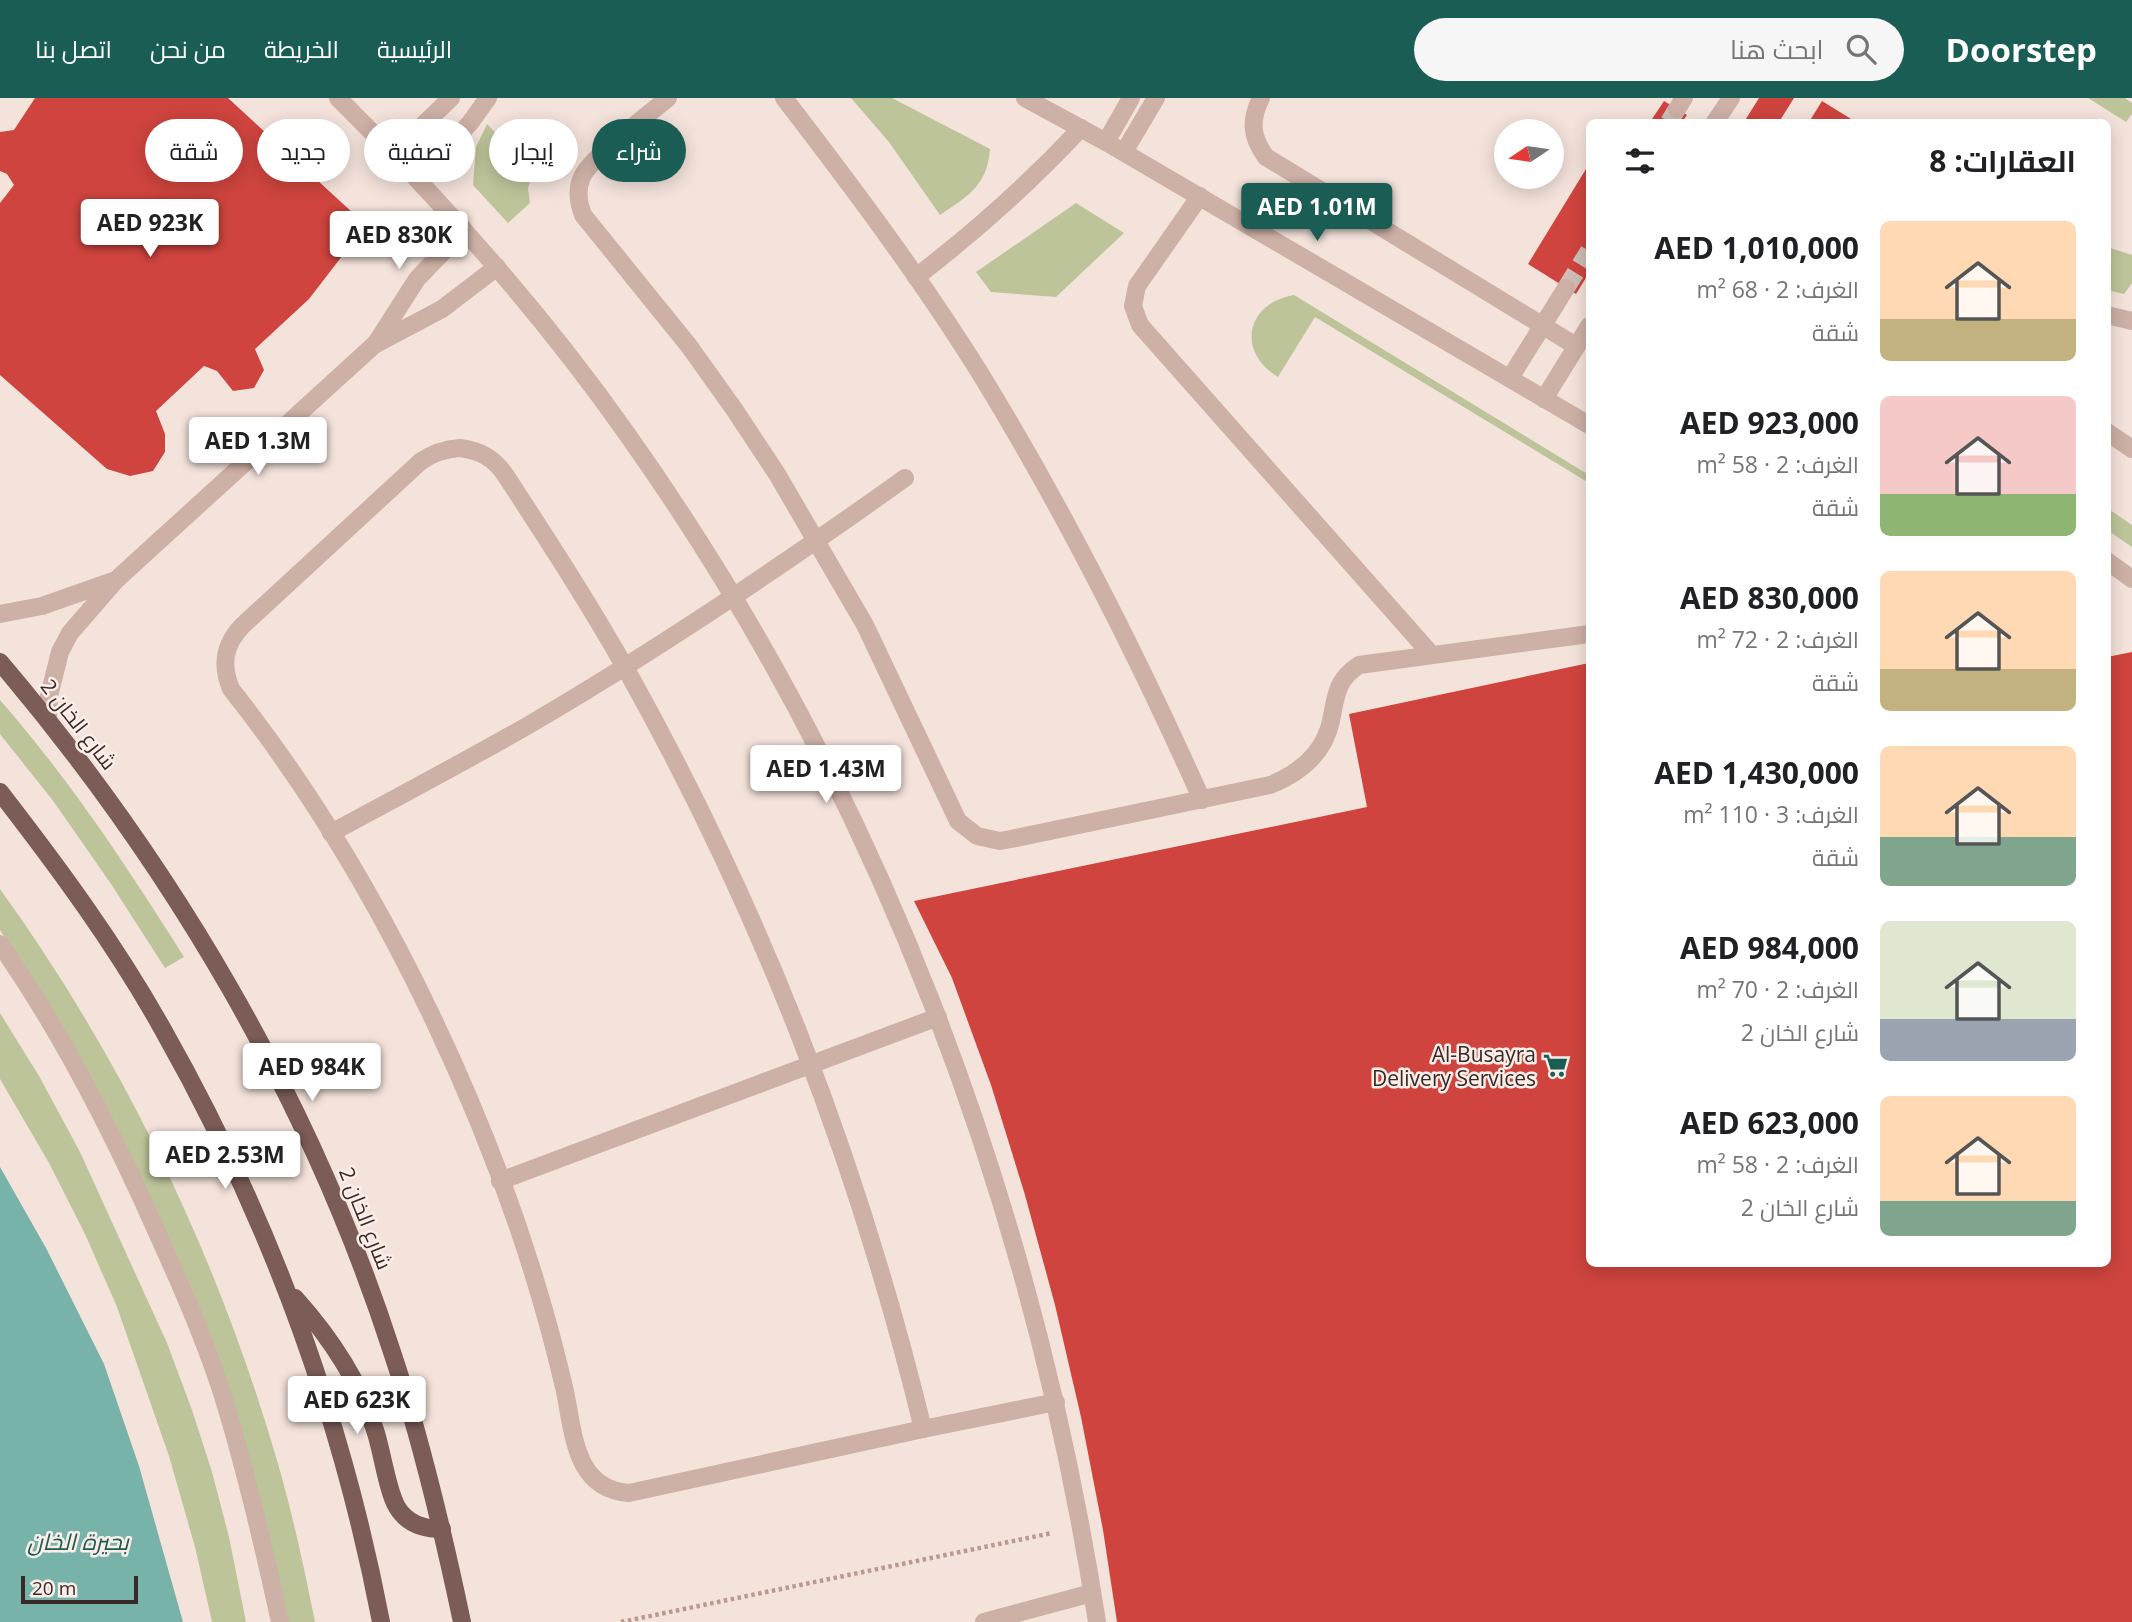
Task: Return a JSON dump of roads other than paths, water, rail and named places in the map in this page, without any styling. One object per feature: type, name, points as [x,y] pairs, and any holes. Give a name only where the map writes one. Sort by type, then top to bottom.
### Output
[{"type":"main road","name":"شارع الخان 2","points":[[0,662],[48,718],[155,865],[204,942],[290,1101],[329,1184],[389,1342],[419,1441],[462,1622]]},
{"type":"main road","points":[[0,792],[51,857],[109,942],[161,1026],[208,1112],[238,1175],[288,1290],[320,1383],[349,1477],[381,1622]]},
{"type":"main road","points":[[288,1290],[340,1354],[359,1390],[374,1428],[391,1495],[397,1507],[405,1518],[416,1525],[442,1530]]},
{"type":"street","points":[[338,98],[364,124]]},
{"type":"street","points":[[429,119],[451,98]]},
{"type":"street","points":[[473,119],[488,98]]},
{"type":"street","points":[[668,98],[586,169],[580,179],[579,203],[583,215],[689,346],[734,409],[818,541],[877,650],[952,812],[967,830],[988,839],[1011,839],[1270,785],[1298,772],[1309,762],[1326,736],[1335,693],[1348,672],[1370,662],[1586,634]]},
{"type":"street","points":[[784,98],[845,177],[916,277],[982,377],[1043,479],[1153,691],[1202,800]]},
{"type":"street","points":[[1025,98],[1045,103],[1081,128],[1586,423]]},
{"type":"street","points":[[1106,142],[1131,98]]},
{"type":"street","points":[[1124,152],[1156,98]]},
{"type":"street","points":[[1261,98],[1252,122],[1254,135],[1266,157],[1576,346]]},
{"type":"street","points":[[1717,119],[1731,98]]},
{"type":"street","points":[[916,277],[1003,207],[1081,128]]},
{"type":"street","points":[[421,182],[497,267],[563,348],[626,432],[685,519],[789,691],[834,775],[875,862],[938,1017],[981,1138],[1012,1238],[1056,1402],[1097,1622]]},
{"type":"street","points":[[1200,196],[1137,286],[1133,306],[1140,325],[1431,654]]},
{"type":"street","points":[[374,345],[417,279],[464,230]]},
{"type":"street","points":[[48,718],[48,696],[60,652],[71,633],[116,580],[374,345],[442,309],[497,267]]},
{"type":"street","points":[[1510,379],[1566,288]]},
{"type":"street","points":[[2111,315],[2132,321]]},
{"type":"street","points":[[1544,399],[1586,331]]},
{"type":"street","points":[[2111,435],[2132,449]]},
{"type":"street","points":[[923,1429],[901,1336],[874,1245],[813,1065],[775,971],[707,822],[625,666],[498,464],[473,450],[445,449],[432,454],[375,502],[232,636],[226,648],[226,676],[231,689],[331,833],[380,916],[465,1091],[500,1181],[544,1314],[581,1463],[595,1482],[605,1489],[617,1492],[641,1491],[1056,1402]]},
{"type":"street","points":[[331,833],[476,755],[625,666],[818,541],[905,478]]},
{"type":"street","points":[[2111,564],[2132,579]]},
{"type":"street","points":[[0,614],[43,606],[116,580]]},
{"type":"street","points":[[0,944],[45,1012],[102,1114],[193,1315],[234,1432],[280,1622]]},
{"type":"street","points":[[500,1181],[938,1017]]},
{"type":"street","points":[[984,1622],[1092,1592]]},
{"type":"water","name":"بحيرة الخان","points":[[0,1167],[46,1248],[104,1364],[139,1466],[183,1622],[0,1622]]},
{"type":"tunnel","points":[[1671,119],[1677,109]]},
{"type":"tunnel","points":[[1566,288],[1586,256]]},
{"type":"place","name":"Al-Busayra Delivery Services","points":[[1556,1066]]}]
